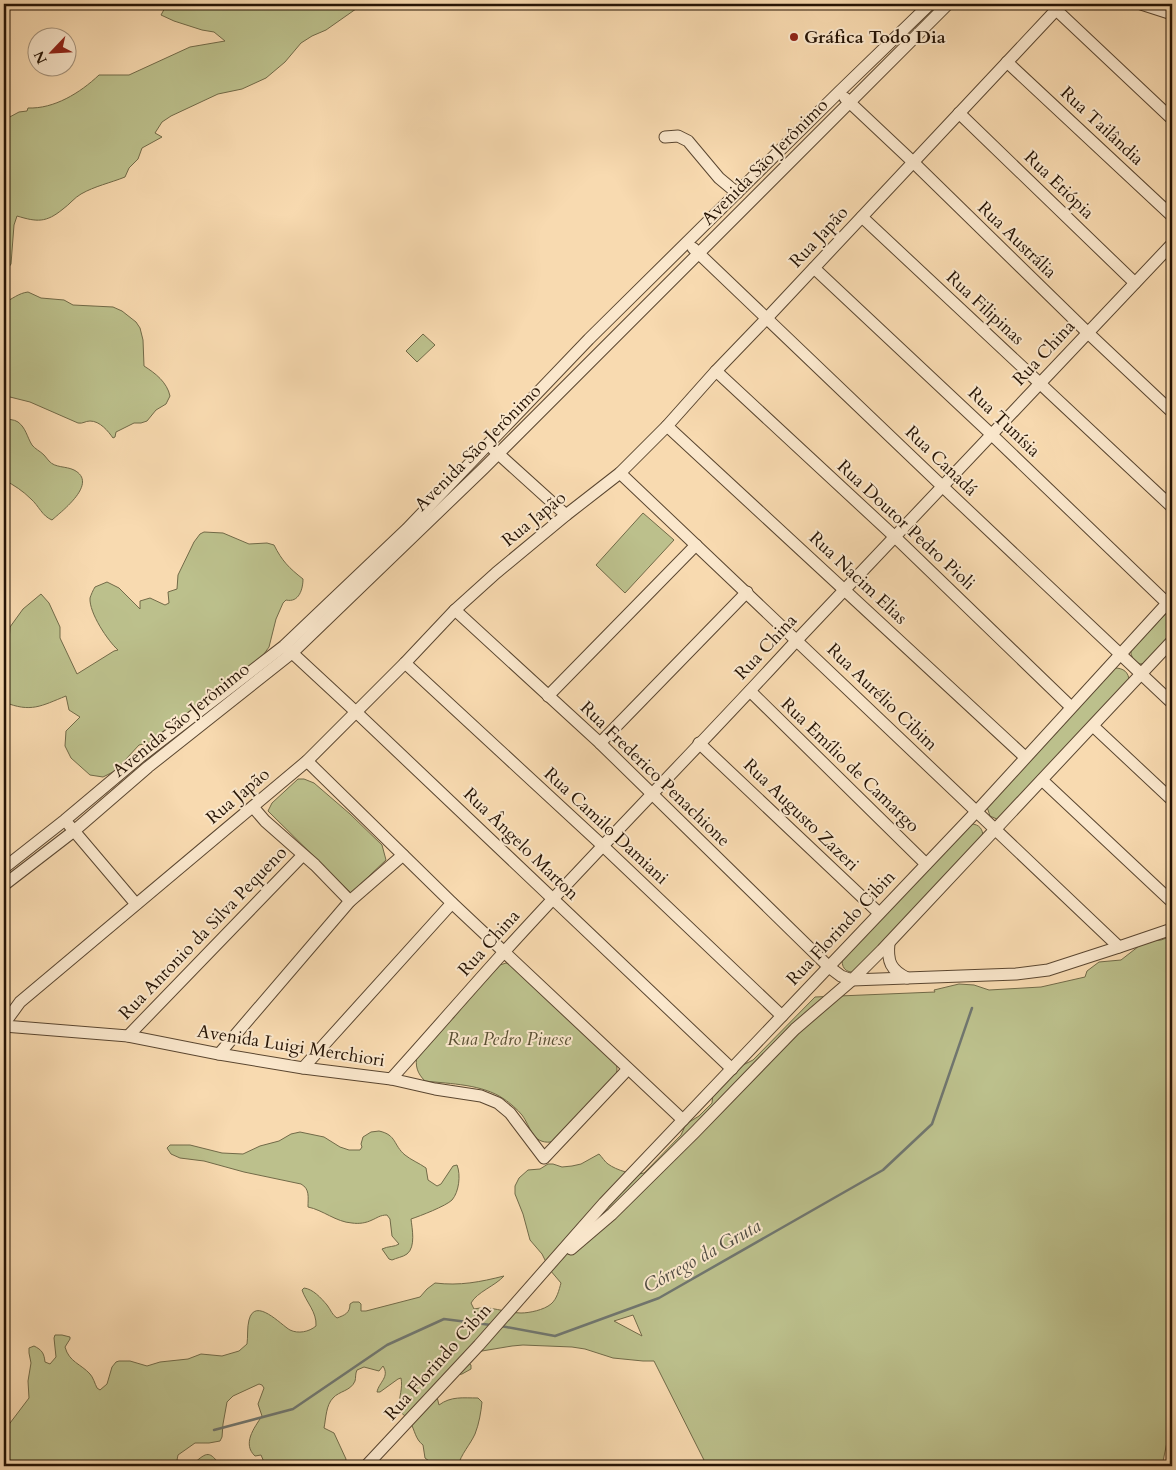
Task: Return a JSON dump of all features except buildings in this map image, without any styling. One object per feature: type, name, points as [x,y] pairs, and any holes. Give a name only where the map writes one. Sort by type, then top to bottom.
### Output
[{"type":"street","name":"Avenida São Jerônimo","points":[[4,868],[154,746],[288,650],[589,339],[838,92],[930,4]]},
{"type":"street","name":"Avenida São Jerônimo","points":[[4,885],[74,830],[288,650],[497,454],[948,4]]},
{"type":"street","points":[[1141,4],[1172,14]]},
{"type":"street","points":[[1053,7],[1172,119]]},
{"type":"street","name":"Rua Japão","points":[[4,1025],[20,1002],[308,761],[455,610],[496,573],[620,473],[667,426],[716,371],[1007,62],[1053,7]]},
{"type":"street","name":"Rua Tailândia","points":[[1007,62],[1172,216]]},
{"type":"street","name":"Rua Austrália","points":[[838,92],[1172,412]]},
{"type":"street","name":"Rua Etiópia","points":[[959,113],[1135,283]]},
{"type":"street","points":[[665,137],[678,136],[688,141],[719,178],[737,193]]},
{"type":"street","name":"Rua Filipinas","points":[[862,217],[1172,507]]},
{"type":"street","name":"Rua Canadá","points":[[687,242],[1172,703]]},
{"type":"street","name":"Rua China","points":[[391,1079],[553,899],[1172,244]]},
{"type":"street","name":"Rua Tunísia","points":[[814,268],[1170,601]]},
{"type":"street","name":"Rua Doutor Pedro Pioli","points":[[716,371],[895,537],[1071,707]]},
{"type":"street","name":"Rua Nacim Elias","points":[[667,426],[1025,757]]},
{"type":"street","points":[[488,444],[566,515]]},
{"type":"street","name":"Rua Aurélio Cibim","points":[[620,473],[1119,948]]},
{"type":"street","points":[[548,696],[696,545]]},
{"type":"street","points":[[600,744],[747,592]]},
{"type":"street","name":"Rua Florindo Cibin","points":[[366,1466],[479,1344],[604,1203],[976,812],[1170,601]]},
{"type":"street","name":"Rua Frederico Penachione","points":[[455,610],[600,744],[828,966],[841,976],[852,980]]},
{"type":"street","name":"Rua Florindo Cibin","points":[[534,1282],[612,1214],[795,1029],[852,980],[889,943],[1172,641]]},
{"type":"street","name":"Rua Ângelo Marton","points":[[288,650],[356,712],[732,1069]]},
{"type":"street","name":"Rua Camilo Damiani","points":[[405,663],[603,846],[782,1016]]},
{"type":"street","name":"Rua Emílio de Camargo","points":[[750,691],[926,864]]},
{"type":"street","points":[[1092,726],[1172,800]]},
{"type":"street","name":"Rua Augusto Zazeri","points":[[700,743],[879,913]]},
{"type":"street","points":[[154,746],[163,756]]},
{"type":"street","points":[[308,761],[452,904],[683,1120]]},
{"type":"street","points":[[1042,780],[1172,902]]},
{"type":"street","points":[[253,807],[265,821],[315,865],[350,901]]},
{"type":"street","points":[[65,820],[136,904]]},
{"type":"street","name":"Rua Antonio da Silva Pequeno","points":[[128,1036],[303,855]]},
{"type":"street","points":[[219,1054],[350,901],[403,855]]},
{"type":"street","points":[[303,1068],[452,904]]},
{"type":"street","points":[[852,980],[1016,974],[1048,970],[1172,929]]},
{"type":"street","points":[[889,943],[888,954],[891,964],[898,973],[907,978]]},
{"type":"street","name":"Avenida Luigi Merchiori","points":[[4,1025],[128,1036],[219,1054],[303,1068],[391,1079],[435,1089],[481,1096],[498,1103],[510,1113],[544,1158],[628,1068]]},
{"type":"green space","points":[[167,4],[363,4],[326,30],[301,43],[285,62],[266,78],[242,89],[218,94],[162,122],[155,133],[162,137],[142,148],[138,159],[129,168],[125,177],[81,194],[57,214],[46,219],[36,220],[17,216],[14,225],[11,264],[4,274],[4,118],[6,119],[19,112],[27,111],[28,108],[47,106],[66,99],[84,88],[99,75],[129,75],[190,47],[225,41],[214,32],[202,30],[161,15]]},
{"type":"green space","points":[[28,292],[41,298],[64,300],[73,305],[113,307],[122,311],[136,322],[140,328],[143,340],[144,366],[166,386],[170,396],[166,404],[156,410],[147,421],[134,423],[116,432],[113,438],[94,421],[78,423],[30,402],[4,394],[4,303]]},
{"type":"green space","points":[[423,334],[435,345],[417,362],[406,351]]},
{"type":"green space","points":[[4,418],[21,424],[32,445],[51,463],[74,470],[81,476],[83,482],[81,489],[70,504],[52,520],[25,493],[4,480]]},
{"type":"green space","points":[[643,513],[674,540],[625,593],[596,565]]},
{"type":"green space","points":[[204,532],[223,533],[249,544],[267,543],[274,545],[286,564],[303,579],[301,591],[294,599],[286,600],[283,603],[276,619],[269,647],[256,665],[152,742],[139,745],[115,771],[103,777],[90,775],[71,758],[65,746],[66,731],[80,717],[69,710],[66,696],[29,708],[4,702],[4,652],[9,642],[10,627],[23,609],[41,594],[49,603],[60,627],[60,638],[77,674],[118,650],[104,634],[93,611],[90,598],[95,587],[107,582],[119,588],[140,609],[140,601],[150,598],[165,605],[169,603],[168,592],[177,589],[178,575],[194,542]]},
{"type":"green space","points":[[1172,607],[1172,635],[1147,663],[1140,664],[1134,661],[1131,651]]},
{"type":"green space","points":[[1115,668],[1125,671],[1129,681],[999,820],[990,816],[987,807]]},
{"type":"green space","points":[[298,779],[314,783],[382,845],[386,860],[351,893],[268,811],[272,803]]},
{"type":"green space","points":[[971,824],[980,828],[983,837],[858,972],[849,972],[845,969],[842,960]]},
{"type":"green space","points":[[1172,936],[1172,1418],[1162,1466],[707,1466],[654,1361],[613,1358],[572,1347],[523,1345],[476,1352],[465,1360],[471,1365],[471,1369],[462,1374],[452,1376],[437,1397],[439,1405],[457,1398],[478,1398],[482,1402],[475,1434],[461,1457],[458,1466],[445,1466],[443,1462],[429,1461],[425,1458],[423,1445],[420,1443],[410,1422],[399,1406],[401,1378],[380,1392],[377,1392],[385,1376],[383,1366],[379,1371],[364,1367],[357,1370],[353,1384],[336,1396],[329,1404],[324,1428],[334,1433],[346,1459],[345,1466],[272,1466],[264,1462],[261,1455],[255,1456],[249,1446],[249,1441],[262,1416],[258,1404],[264,1388],[259,1384],[233,1396],[227,1402],[220,1441],[195,1443],[178,1455],[177,1460],[193,1464],[208,1454],[221,1466],[4,1466],[4,1431],[29,1398],[28,1381],[31,1363],[29,1348],[34,1346],[39,1349],[43,1354],[45,1362],[50,1364],[56,1357],[55,1335],[70,1337],[65,1347],[69,1356],[90,1374],[100,1390],[107,1384],[112,1367],[119,1361],[130,1361],[147,1366],[160,1362],[188,1359],[201,1354],[222,1356],[239,1351],[247,1344],[249,1320],[252,1313],[257,1311],[268,1314],[290,1330],[303,1332],[310,1330],[316,1326],[316,1321],[302,1290],[304,1288],[311,1290],[319,1297],[337,1318],[349,1310],[350,1304],[353,1302],[359,1302],[361,1304],[361,1311],[366,1311],[420,1297],[435,1283],[470,1283],[504,1276],[474,1299],[471,1303],[474,1309],[486,1308],[521,1313],[541,1309],[553,1302],[558,1294],[561,1283],[550,1270],[542,1254],[530,1240],[515,1194],[515,1186],[519,1178],[528,1170],[540,1169],[548,1164],[562,1167],[572,1166],[581,1164],[599,1154],[607,1163],[625,1172],[644,1173],[681,1135],[686,1124],[699,1116],[712,1103],[713,1093],[741,1066],[753,1060],[815,997],[935,992],[934,990],[959,984],[974,985],[989,990],[1041,987],[1085,977],[1087,971],[1099,962],[1121,960],[1139,946],[1150,941]],"holes":[[[633,1315],[642,1336],[614,1321]]]},
{"type":"green space","name":"Rua Pedro Pinese","points":[[509,963],[616,1063],[617,1072],[614,1078],[551,1142],[545,1142],[536,1138],[520,1113],[509,1102],[495,1094],[466,1086],[425,1081],[417,1069],[417,1055],[500,965]]},
{"type":"green space","points":[[379,1131],[389,1135],[405,1155],[426,1168],[428,1180],[437,1186],[441,1184],[453,1166],[457,1165],[459,1174],[458,1188],[452,1200],[439,1208],[411,1219],[412,1247],[405,1255],[392,1260],[389,1259],[382,1249],[399,1244],[392,1236],[390,1219],[387,1215],[362,1223],[346,1222],[308,1207],[307,1191],[301,1184],[204,1161],[180,1158],[171,1154],[167,1148],[170,1145],[190,1145],[222,1153],[243,1154],[300,1132],[324,1137],[349,1150],[360,1150],[363,1137],[371,1132]]},
{"type":"waterway","name":"Córrego da Gruta","points":[[501,1326],[555,1336],[659,1298],[883,1170],[932,1124],[972,1008]]},
{"type":"waterway","name":"Córrego da Gruta","points":[[214,1430],[293,1409],[387,1345],[444,1319],[491,1325]]},
{"type":"place","name":"Gráfica Todo Dia","points":[[794,37]]}]
